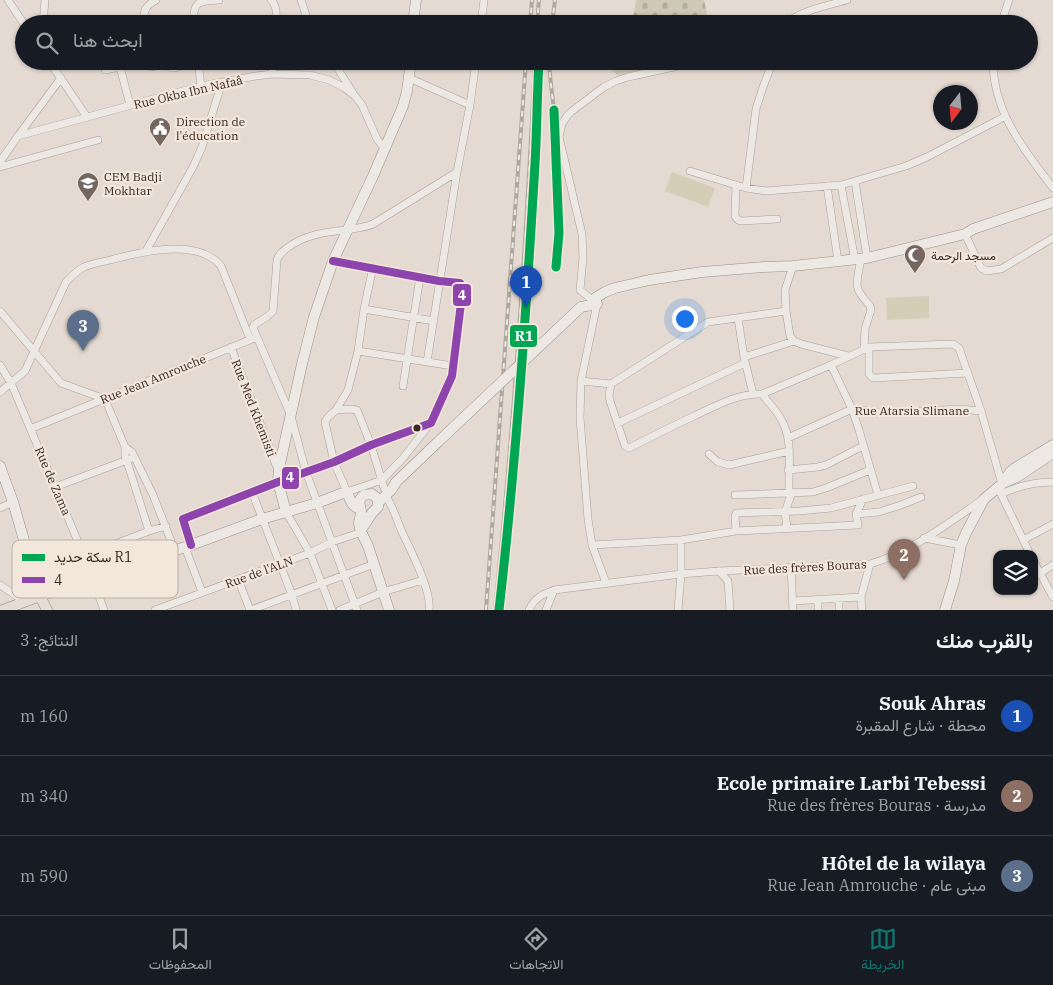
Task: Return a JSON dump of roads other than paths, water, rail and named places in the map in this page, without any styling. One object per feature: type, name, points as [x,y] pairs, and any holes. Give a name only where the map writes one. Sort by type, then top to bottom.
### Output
[{"type":"main road","points":[[3,610],[34,598]]},
{"type":"main road","points":[[41,598],[47,610]]},
{"type":"street","points":[[8,0],[18,15]]},
{"type":"street","points":[[44,15],[45,0]]},
{"type":"street","points":[[144,15],[146,7],[156,0]]},
{"type":"street","points":[[193,15],[194,8],[202,1],[219,0]]},
{"type":"street","points":[[271,0],[276,6],[277,15]]},
{"type":"street","points":[[301,0],[306,15]]},
{"type":"street","points":[[414,15],[416,0]]},
{"type":"street","points":[[482,15],[484,0]]},
{"type":"street","points":[[800,15],[847,0]]},
{"type":"street","points":[[1004,15],[1009,0]]},
{"type":"street","points":[[57,70],[87,117]]},
{"type":"street","points":[[121,70],[130,105]]},
{"type":"street","points":[[199,70],[201,86]]},
{"type":"street","points":[[272,70],[272,74]]},
{"type":"street","points":[[339,70],[355,96]]},
{"type":"street","points":[[332,610],[310,552],[286,512],[278,482],[279,468],[309,336],[333,261],[374,176],[403,106],[410,70]]},
{"type":"street","points":[[427,362],[475,70]]},
{"type":"street","points":[[597,304],[580,290],[583,258],[582,234],[559,137],[562,124],[567,116],[604,87],[616,81],[660,70]]},
{"type":"street","points":[[746,188],[756,109],[770,70]]},
{"type":"street","points":[[993,70],[994,86],[1004,117],[1028,156],[1053,188]]},
{"type":"street","name":"Rue Okba Ibn Nafaâ","points":[[18,136],[201,86],[272,74],[310,75],[320,77],[343,87],[355,96],[362,105],[377,139],[385,149]]},
{"type":"street","points":[[0,162],[61,78]]},
{"type":"street","points":[[409,78],[470,105]]},
{"type":"street","points":[[146,251],[202,147],[222,82]]},
{"type":"street","points":[[690,170],[746,188],[766,191],[842,185],[906,166],[1004,117]]},
{"type":"street","points":[[0,167],[98,140]]},
{"type":"street","points":[[254,338],[254,325],[273,311],[280,253],[303,239],[319,234],[360,228],[373,224],[457,172]]},
{"type":"street","points":[[855,181],[861,259],[857,280],[858,289],[871,310],[865,329],[869,374],[874,378],[968,373]]},
{"type":"street","points":[[736,185],[736,216],[738,220],[776,219]]},
{"type":"street","points":[[842,185],[861,259]]},
{"type":"street","points":[[827,186],[838,261]]},
{"type":"street","points":[[606,583],[592,545],[588,519],[580,418],[581,380],[597,304],[595,298],[605,292],[627,285],[702,272],[861,259],[965,234],[974,229],[1053,202]]},
{"type":"street","points":[[965,234],[981,268],[987,271],[1001,269],[1053,238]]},
{"type":"street","points":[[0,392],[25,371],[66,282],[84,267],[146,251],[190,250],[202,252],[214,258],[220,266],[291,416],[306,472],[356,607]]},
{"type":"street","points":[[333,261],[373,267],[439,281],[460,283],[464,287],[452,376],[431,423],[403,458],[381,492],[378,508],[372,513],[361,531]]},
{"type":"street","points":[[793,266],[785,290],[790,336],[794,341],[801,344],[848,356]]},
{"type":"street","points":[[372,513],[367,513],[353,505],[334,462],[325,422],[336,410],[348,390],[358,351],[373,267]]},
{"type":"street","points":[[403,386],[420,277]]},
{"type":"street","points":[[389,610],[361,531],[359,522],[361,509],[359,503],[361,498],[366,494],[381,492],[396,482],[581,307],[597,304]]},
{"type":"street","points":[[364,309],[434,321]]},
{"type":"street","points":[[0,310],[62,383],[105,399],[125,447],[125,455],[149,531]]},
{"type":"street","points":[[581,380],[611,384],[708,322],[786,311]]},
{"type":"street","points":[[738,318],[753,394]]},
{"type":"street","name":"Rue Jean Amrouche","points":[[30,429],[254,338]]},
{"type":"street","points":[[618,423],[745,360],[794,341]]},
{"type":"street","points":[[611,384],[610,401],[625,446],[629,448],[722,403],[741,396],[762,394],[866,348],[953,344],[959,348],[981,410],[1000,488],[1028,550]]},
{"type":"street","name":"Rue Med Khemisti","points":[[231,347],[279,468]]},
{"type":"street","points":[[358,351],[453,366]]},
{"type":"street","points":[[831,365],[852,409],[878,495]]},
{"type":"street","name":"Rue de Zama","points":[[1,367],[11,383],[77,540]]},
{"type":"street","points":[[762,394],[786,427],[789,451],[790,493],[786,512],[787,528]]},
{"type":"street","name":"Rue Atarsia Slimane","points":[[788,438],[852,409],[878,412],[981,410]]},
{"type":"street","points":[[336,410],[357,410],[371,445],[381,492],[394,511],[423,580],[430,605],[429,610]]},
{"type":"street","points":[[184,548],[182,519],[431,423]]},
{"type":"street","points":[[1000,488],[1010,472],[1053,444]]},
{"type":"street","points":[[788,470],[826,465],[863,446]]},
{"type":"street","points":[[125,447],[135,457],[166,526],[177,540]]},
{"type":"street","points":[[709,454],[718,462],[729,465],[789,451]]},
{"type":"street","points":[[1000,488],[1053,454]]},
{"type":"street","points":[[55,486],[135,457]]},
{"type":"street","points":[[0,466],[24,540]]},
{"type":"street","points":[[735,495],[813,492],[870,470]]},
{"type":"street","points":[[1000,488],[1053,482]]},
{"type":"street","points":[[734,531],[736,513],[786,512],[831,508],[913,486]]},
{"type":"street","name":"Rue des frères Bouras","points":[[681,574],[870,564],[885,559],[924,538],[1000,488]]},
{"type":"street","points":[[252,492],[296,610]]},
{"type":"street","points":[[178,550],[262,519],[347,492],[381,492]]},
{"type":"street","points":[[856,514],[879,512],[920,497]]},
{"type":"street","points":[[592,545],[681,540],[734,531],[858,525],[856,514],[863,499]]},
{"type":"street","points":[[945,610],[954,581],[961,545],[984,499]]},
{"type":"street","points":[[0,508],[13,502]]},
{"type":"street","points":[[1022,540],[1053,524]]},
{"type":"street","points":[[126,540],[166,526]]},
{"type":"street","name":"Rue de l'ALN","points":[[155,610],[174,607],[202,592],[280,564],[361,531]]},
{"type":"street","points":[[924,538],[961,545]]},
{"type":"street","points":[[678,610],[681,540]]},
{"type":"street","points":[[178,541],[184,548],[202,592]]},
{"type":"street","points":[[238,579],[250,610],[374,564]]},
{"type":"street","points":[[862,610],[861,597],[870,564]]},
{"type":"street","points":[[1040,573],[1053,565]]},
{"type":"street","points":[[791,567],[793,610]]},
{"type":"street","points":[[1038,569],[1053,597]]},
{"type":"street","points":[[719,571],[728,581],[730,610]]},
{"type":"street","points":[[529,610],[542,594],[554,590],[681,574]]},
{"type":"street","points":[[340,610],[356,607],[383,592],[423,580]]},
{"type":"street","points":[[0,585],[12,593]]},
{"type":"street","points":[[546,610],[554,590]]},
{"type":"street","points":[[793,601],[861,597]]},
{"type":"street","points":[[20,598],[24,601]]},
{"type":"street","name":"Rue de Zama","points":[[100,598],[104,610]]},
{"type":"street","points":[[839,598],[839,610]]},
{"type":"street","points":[[818,600],[818,610]]},
{"type":"railway","points":[[531,15],[532,0]]},
{"type":"railway","points":[[538,15],[539,0]]},
{"type":"railway","points":[[553,15],[555,0]]},
{"type":"railway","points":[[486,610],[525,70]]},
{"type":"railway","points":[[495,610],[519,336],[535,70]]},
{"type":"railway","points":[[550,70],[558,175],[556,267]]},
{"type":"rail line","name":"R1","points":[[499,610],[511,499],[524,332],[535,164],[539,70]]},
{"type":"rail line","name":"R1","points":[[554,110],[559,233],[556,267]]},
{"type":"place","name":"Direction de l'éducation","points":[[160,147]]},
{"type":"place","name":"CEM Badji Mokhtar","points":[[88,202]]},
{"type":"place","name":"مسجد الرحمة","points":[[915,274]]},
{"type":"place","name":"Souk Ahras","points":[[526,307]]},
{"type":"place","name":"Hôtel de la wilaya","points":[[83,351]]},
{"type":"place","name":"Ecole primaire Larbi Tebessi","points":[[904,580]]}]
